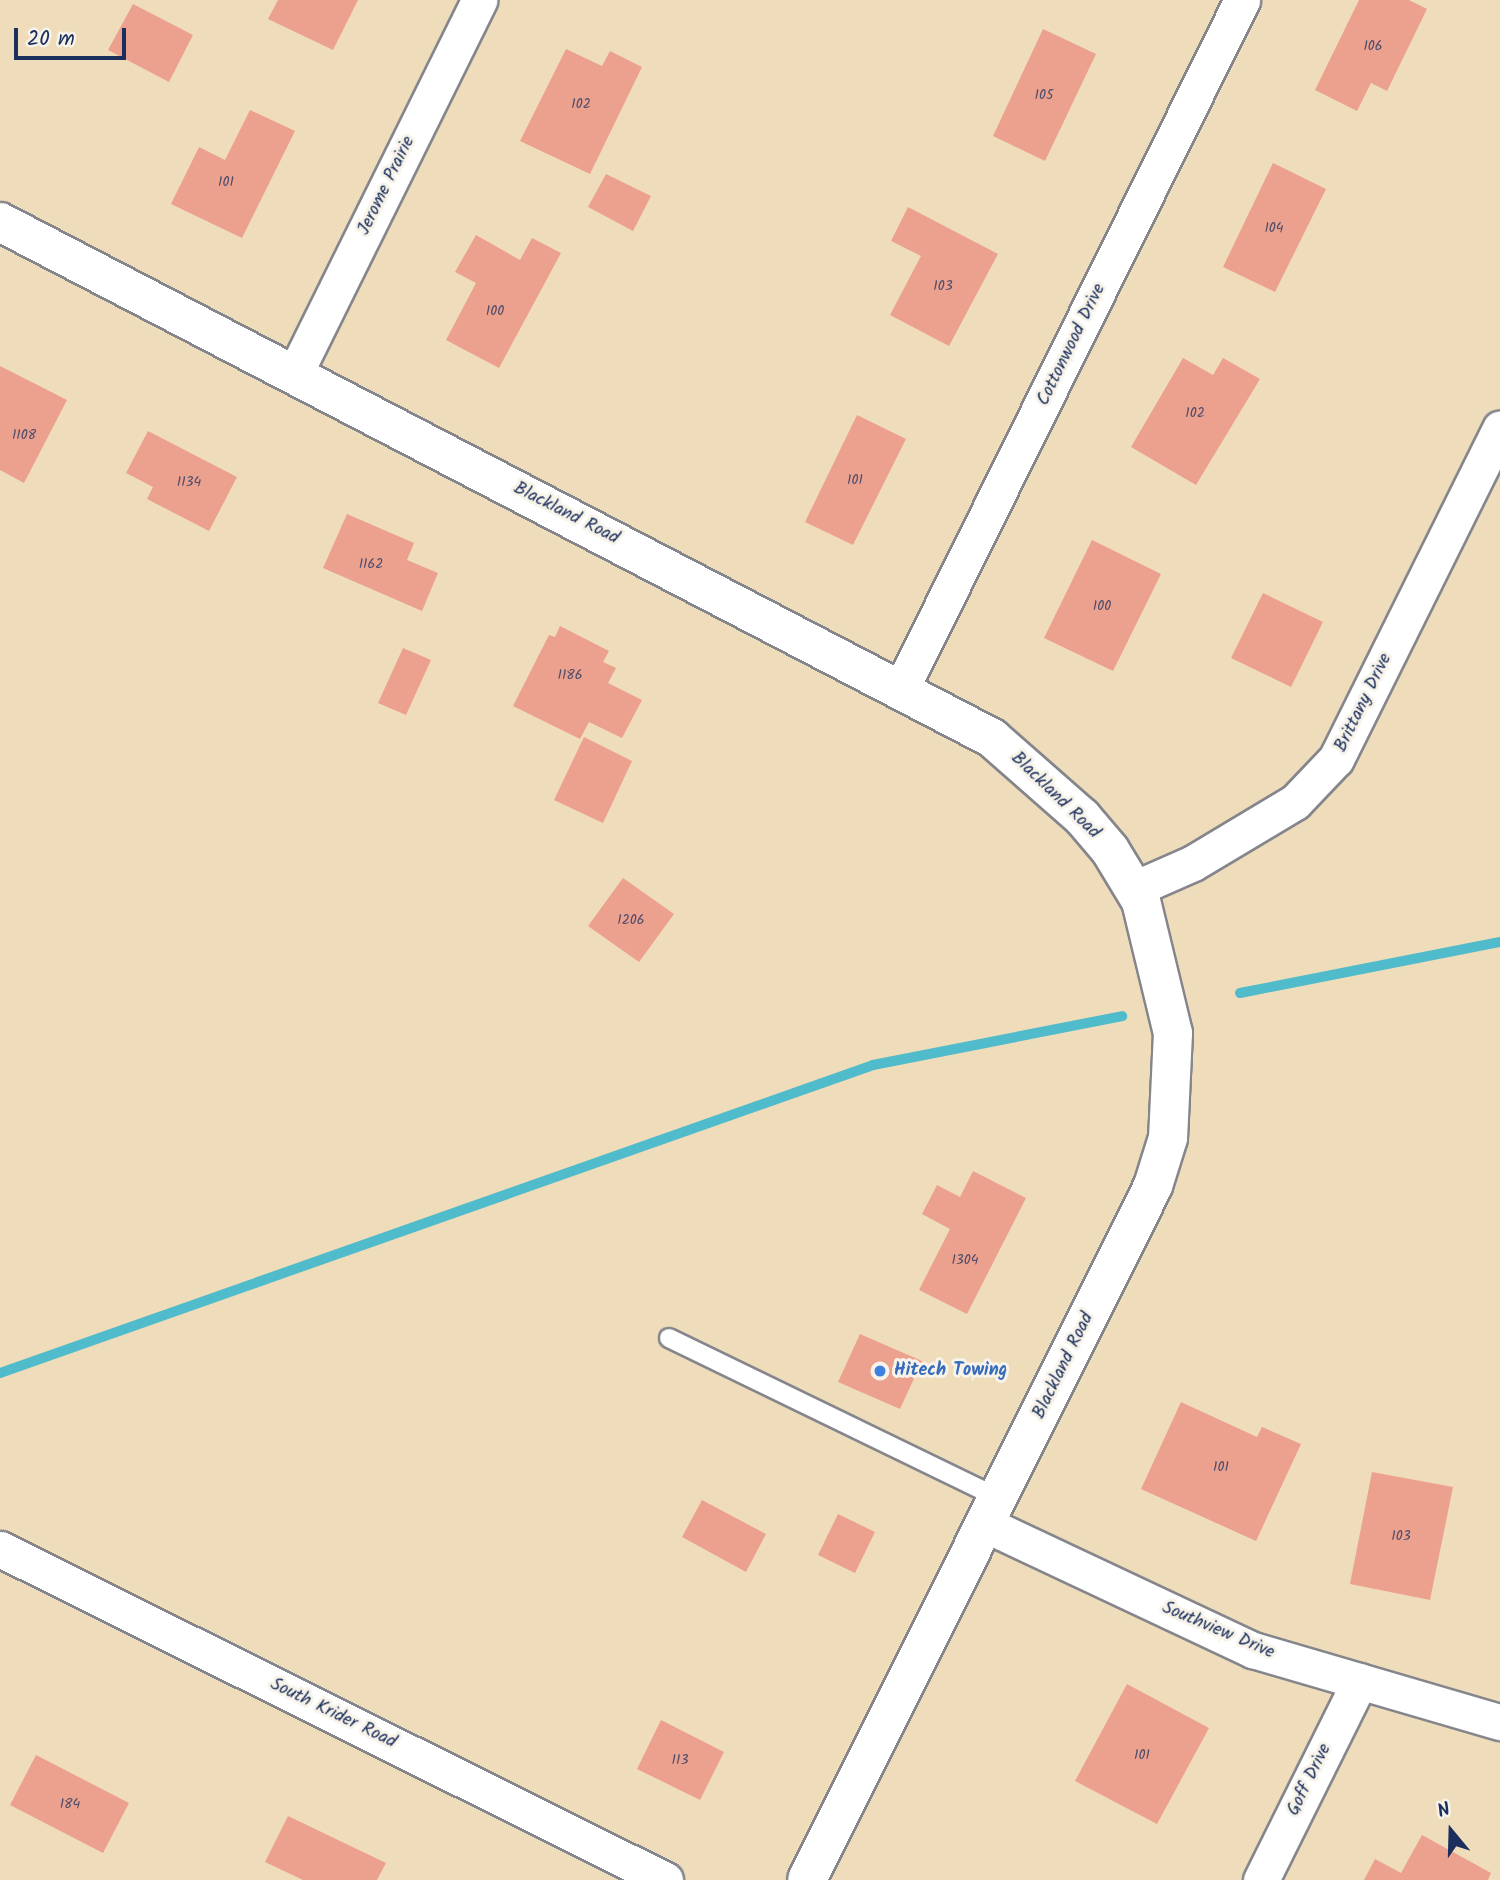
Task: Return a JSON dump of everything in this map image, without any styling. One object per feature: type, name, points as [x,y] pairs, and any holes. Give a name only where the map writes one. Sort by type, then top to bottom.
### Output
[{"type":"street","name":"Jerome Prairie","points":[[295,373],[479,0]]},
{"type":"street","name":"Cottonwood Drive","points":[[901,689],[1242,0]]},
{"type":"street","name":"Blackland Road","points":[[0,222],[295,373],[992,738],[1027,764],[1082,817],[1134,889],[1159,960],[1173,1033],[1168,1138],[1153,1186],[993,1512],[807,1880]]},
{"type":"street","name":"Brittany Drive","points":[[1134,889],[1193,863],[1295,802],[1336,759],[1500,429]]},
{"type":"street","name":"Southview Drive","points":[[993,1512],[1253,1650],[1500,1722]]},
{"type":"street","name":"South Krider Road","points":[[0,1549],[665,1880]]},
{"type":"street","name":"Goff Drive","points":[[1261,1880],[1360,1681]]},
{"type":"lane","points":[[669,1338],[993,1512]]},
{"type":"building","points":[[278,0],[358,0],[333,50],[268,19]]},
{"type":"building","points":[[1359,0],[1409,0],[1427,9],[1387,91],[1371,83],[1357,111],[1315,90]]},
{"type":"building","points":[[133,4],[193,35],[169,82],[108,50]]},
{"type":"building","points":[[1043,29],[1096,54],[1045,161],[993,136]]},
{"type":"building","points":[[566,49],[602,66],[610,51],[642,67],[590,174],[520,141]]},
{"type":"building","points":[[250,110],[295,131],[242,238],[171,204],[199,147],[225,160]]},
{"type":"building","points":[[1273,163],[1326,189],[1275,292],[1223,267]]},
{"type":"building","points":[[606,174],[651,196],[633,231],[588,207]]},
{"type":"building","points":[[908,207],[998,254],[949,346],[890,315],[921,256],[891,241]]},
{"type":"building","points":[[476,235],[520,260],[532,238],[561,253],[499,368],[446,340],[476,283],[455,272]]},
{"type":"building","points":[[1183,358],[1213,375],[1223,358],[1260,379],[1196,485],[1131,447]]},
{"type":"building","points":[[0,366],[67,400],[24,483],[0,470]]},
{"type":"building","points":[[857,415],[906,439],[853,545],[805,522]]},
{"type":"building","points":[[148,431],[237,477],[209,531],[147,499],[153,487],[126,473]]},
{"type":"building","points":[[347,514],[414,543],[407,560],[438,573],[422,611],[323,568]]},
{"type":"building","points":[[1092,540],[1161,574],[1113,671],[1044,638]]},
{"type":"building","points":[[1263,593],[1323,622],[1291,687],[1231,658]]},
{"type":"building","points":[[560,626],[609,651],[603,662],[616,668],[608,683],[642,700],[622,738],[589,722],[580,739],[513,706],[549,635],[555,637]]},
{"type":"building","points":[[403,648],[431,660],[406,715],[378,703]]},
{"type":"building","points":[[584,737],[632,761],[603,823],[554,800]]},
{"type":"building","points":[[623,878],[674,914],[639,962],[588,926]]},
{"type":"building","points":[[973,1171],[1026,1198],[967,1314],[919,1290],[950,1229],[922,1214],[937,1185],[960,1197]]},
{"type":"building","name":"Hitech Towing","points":[[860,1334],[922,1361],[900,1409],[838,1382]]},
{"type":"building","points":[[1181,1402],[1257,1437],[1262,1427],[1301,1444],[1256,1541],[1141,1489]]},
{"type":"building","points":[[1372,1472],[1453,1487],[1430,1600],[1350,1584]]},
{"type":"building","points":[[702,1500],[766,1534],[746,1572],[682,1537]]},
{"type":"building","points":[[838,1514],[875,1532],[855,1573],[818,1555]]},
{"type":"building","points":[[1127,1684],[1209,1728],[1157,1824],[1075,1781]]},
{"type":"building","points":[[661,1720],[724,1752],[700,1800],[637,1769]]},
{"type":"building","points":[[36,1755],[129,1803],[103,1853],[10,1805]]},
{"type":"building","points":[[288,1816],[386,1863],[377,1880],[303,1880],[265,1862]]},
{"type":"building","points":[[1422,1835],[1491,1873],[1488,1880],[1364,1880],[1375,1859],[1401,1873]]},
{"type":"waterway","points":[[1240,993],[1500,942]]},
{"type":"waterway","points":[[0,1373],[873,1065],[1122,1016]]},
{"type":"place","name":"Hitech Towing","points":[[880,1371]]}]
